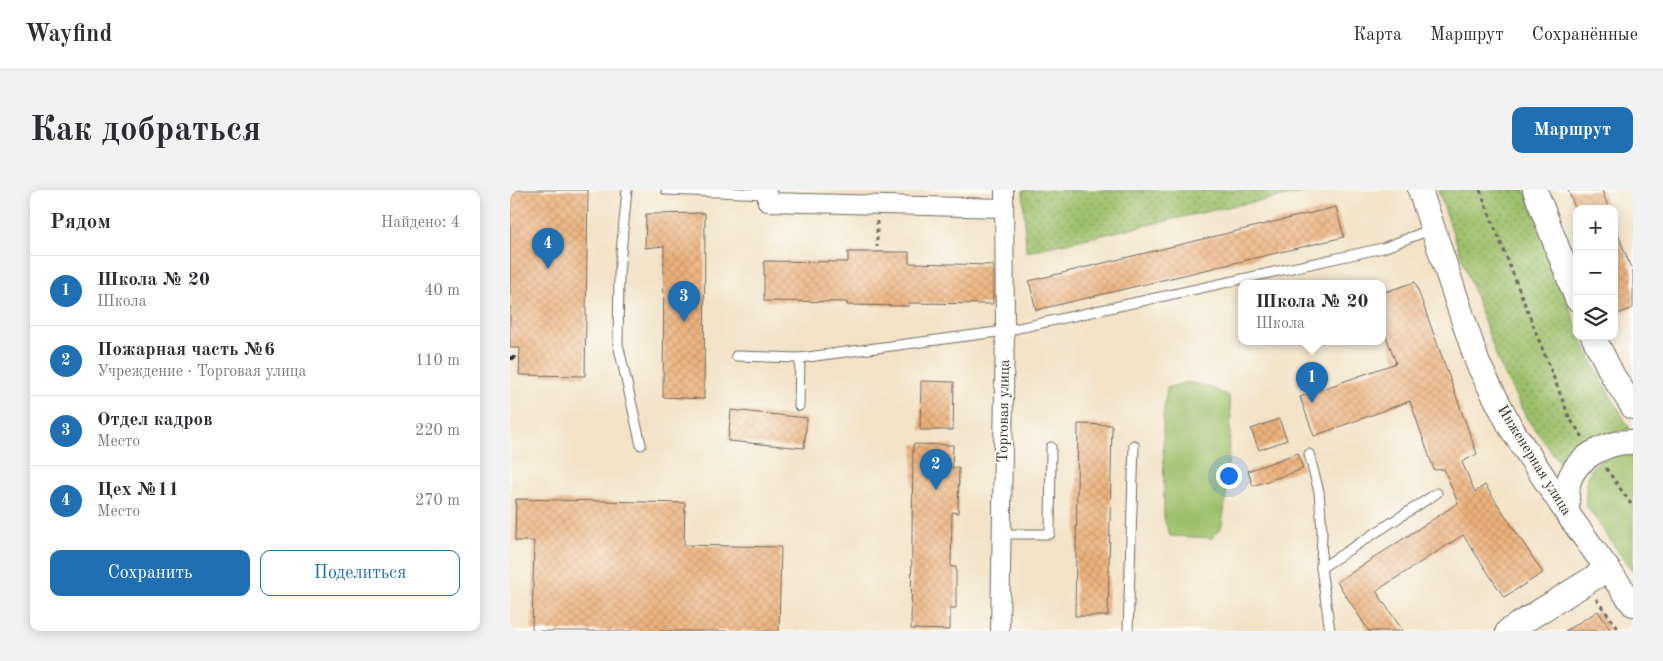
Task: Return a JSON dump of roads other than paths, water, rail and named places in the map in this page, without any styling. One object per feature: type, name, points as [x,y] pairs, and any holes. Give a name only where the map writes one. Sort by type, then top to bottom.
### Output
[{"type":"main road","name":"Инженерная улица","points":[[1420,190],[1478,364],[1511,428],[1633,604]]},
{"type":"main road","points":[[1535,190],[1575,295]]},
{"type":"main road","points":[[1595,340],[1613,376],[1633,407]]},
{"type":"main road","points":[[1568,512],[1568,484],[1576,467],[1595,452],[1605,447],[1633,442]]},
{"type":"main road","points":[[1521,628],[1608,569]]},
{"type":"street","name":"Торговая улица","points":[[1000,631],[1005,331],[1004,190]]},
{"type":"street","points":[[767,192],[767,202],[1003,208]]},
{"type":"lane","points":[[627,190],[619,274],[618,344],[641,445]]},
{"type":"lane","points":[[666,190],[767,192]]},
{"type":"lane","points":[[736,356],[800,358],[1005,331],[1383,248],[1432,229]]},
{"type":"lane","points":[[799,406],[800,358]]},
{"type":"lane","points":[[1128,631],[1134,445]]},
{"type":"lane","points":[[1001,534],[1050,534],[1051,446]]},
{"type":"lane","points":[[1309,454],[1319,492],[1322,530],[1321,568],[1330,631]]},
{"type":"lane","points":[[1321,568],[1437,493]]},
{"type":"place","name":"Цех №11","points":[[548,269]]},
{"type":"place","name":"Отдел кадров","points":[[684,322]]},
{"type":"place","name":"Школа № 20","points":[[1312,403]]},
{"type":"place","name":"Пожарная часть №6","points":[[936,490]]}]
